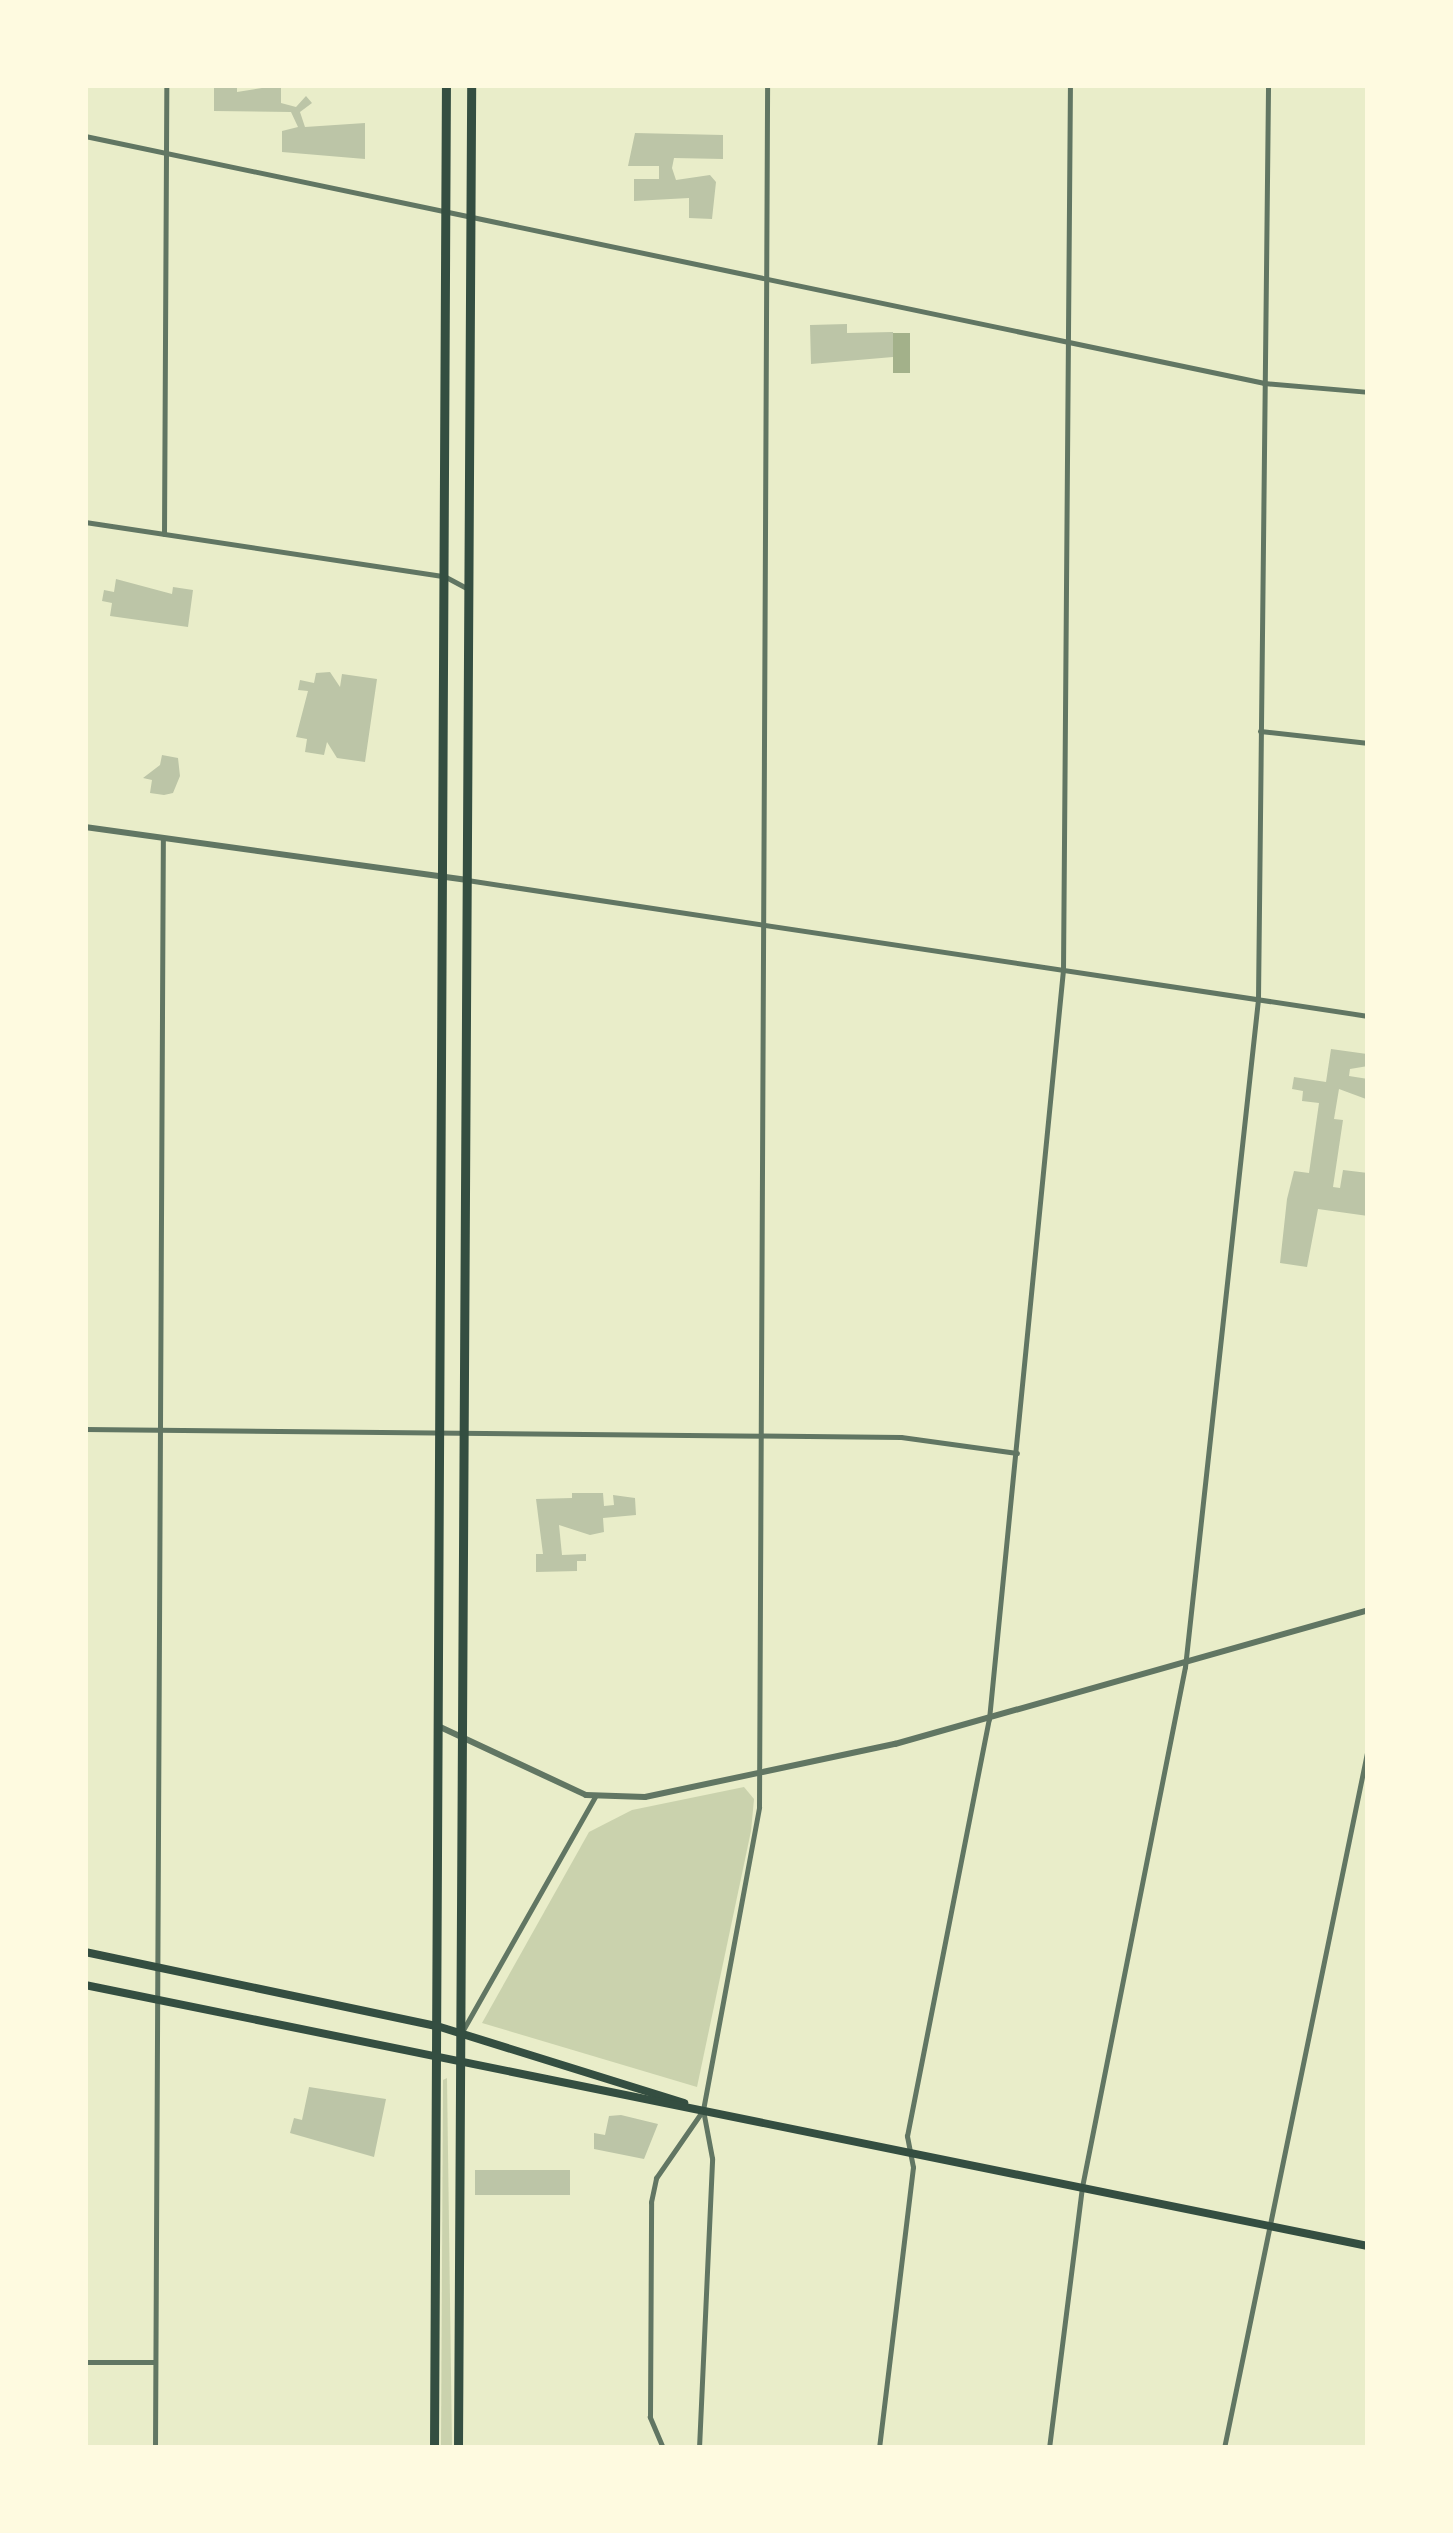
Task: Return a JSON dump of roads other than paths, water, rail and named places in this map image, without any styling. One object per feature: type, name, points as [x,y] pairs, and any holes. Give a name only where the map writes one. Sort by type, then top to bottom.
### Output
[{"type":"main road","points":[[434,2448],[446,85]]},
{"type":"main road","points":[[458,2448],[471,85]]},
{"type":"main road","points":[[85,1952],[461,2032],[703,2110]]},
{"type":"main road","points":[[85,1985],[1368,2246]]},
{"type":"street","points":[[164,534],[166,85]]},
{"type":"street","points":[[699,2448],[712,2158],[703,2110],[756,1837],[759,1776],[767,85]]},
{"type":"street","points":[[879,2448],[910,2152],[907,2136],[988,1719],[1063,970],[1070,85]]},
{"type":"street","points":[[1049,2448],[1082,2187],[1185,1667],[1258,999],[1268,85]]},
{"type":"street","points":[[85,136],[1264,383],[1368,392]]},
{"type":"street","points":[[85,522],[444,576],[468,589]]},
{"type":"street","points":[[1260,731],[1368,743]]},
{"type":"street","points":[[85,826],[1368,1016]]},
{"type":"street","points":[[154,2448],[163,838]]},
{"type":"street","points":[[85,1429],[935,1439],[1017,1453]]},
{"type":"street","points":[[438,1726],[462,1742],[594,1798],[646,1797],[759,1776],[988,1719],[1185,1667],[1368,1610]]},
{"type":"street","points":[[1224,2448],[1368,1748]]},
{"type":"street","points":[[461,2032],[476,2017],[594,1798]]},
{"type":"street","points":[[664,2448],[650,2417],[651,2202],[656,2178],[703,2110]]},
{"type":"street","points":[[85,2362],[155,2362]]}]
